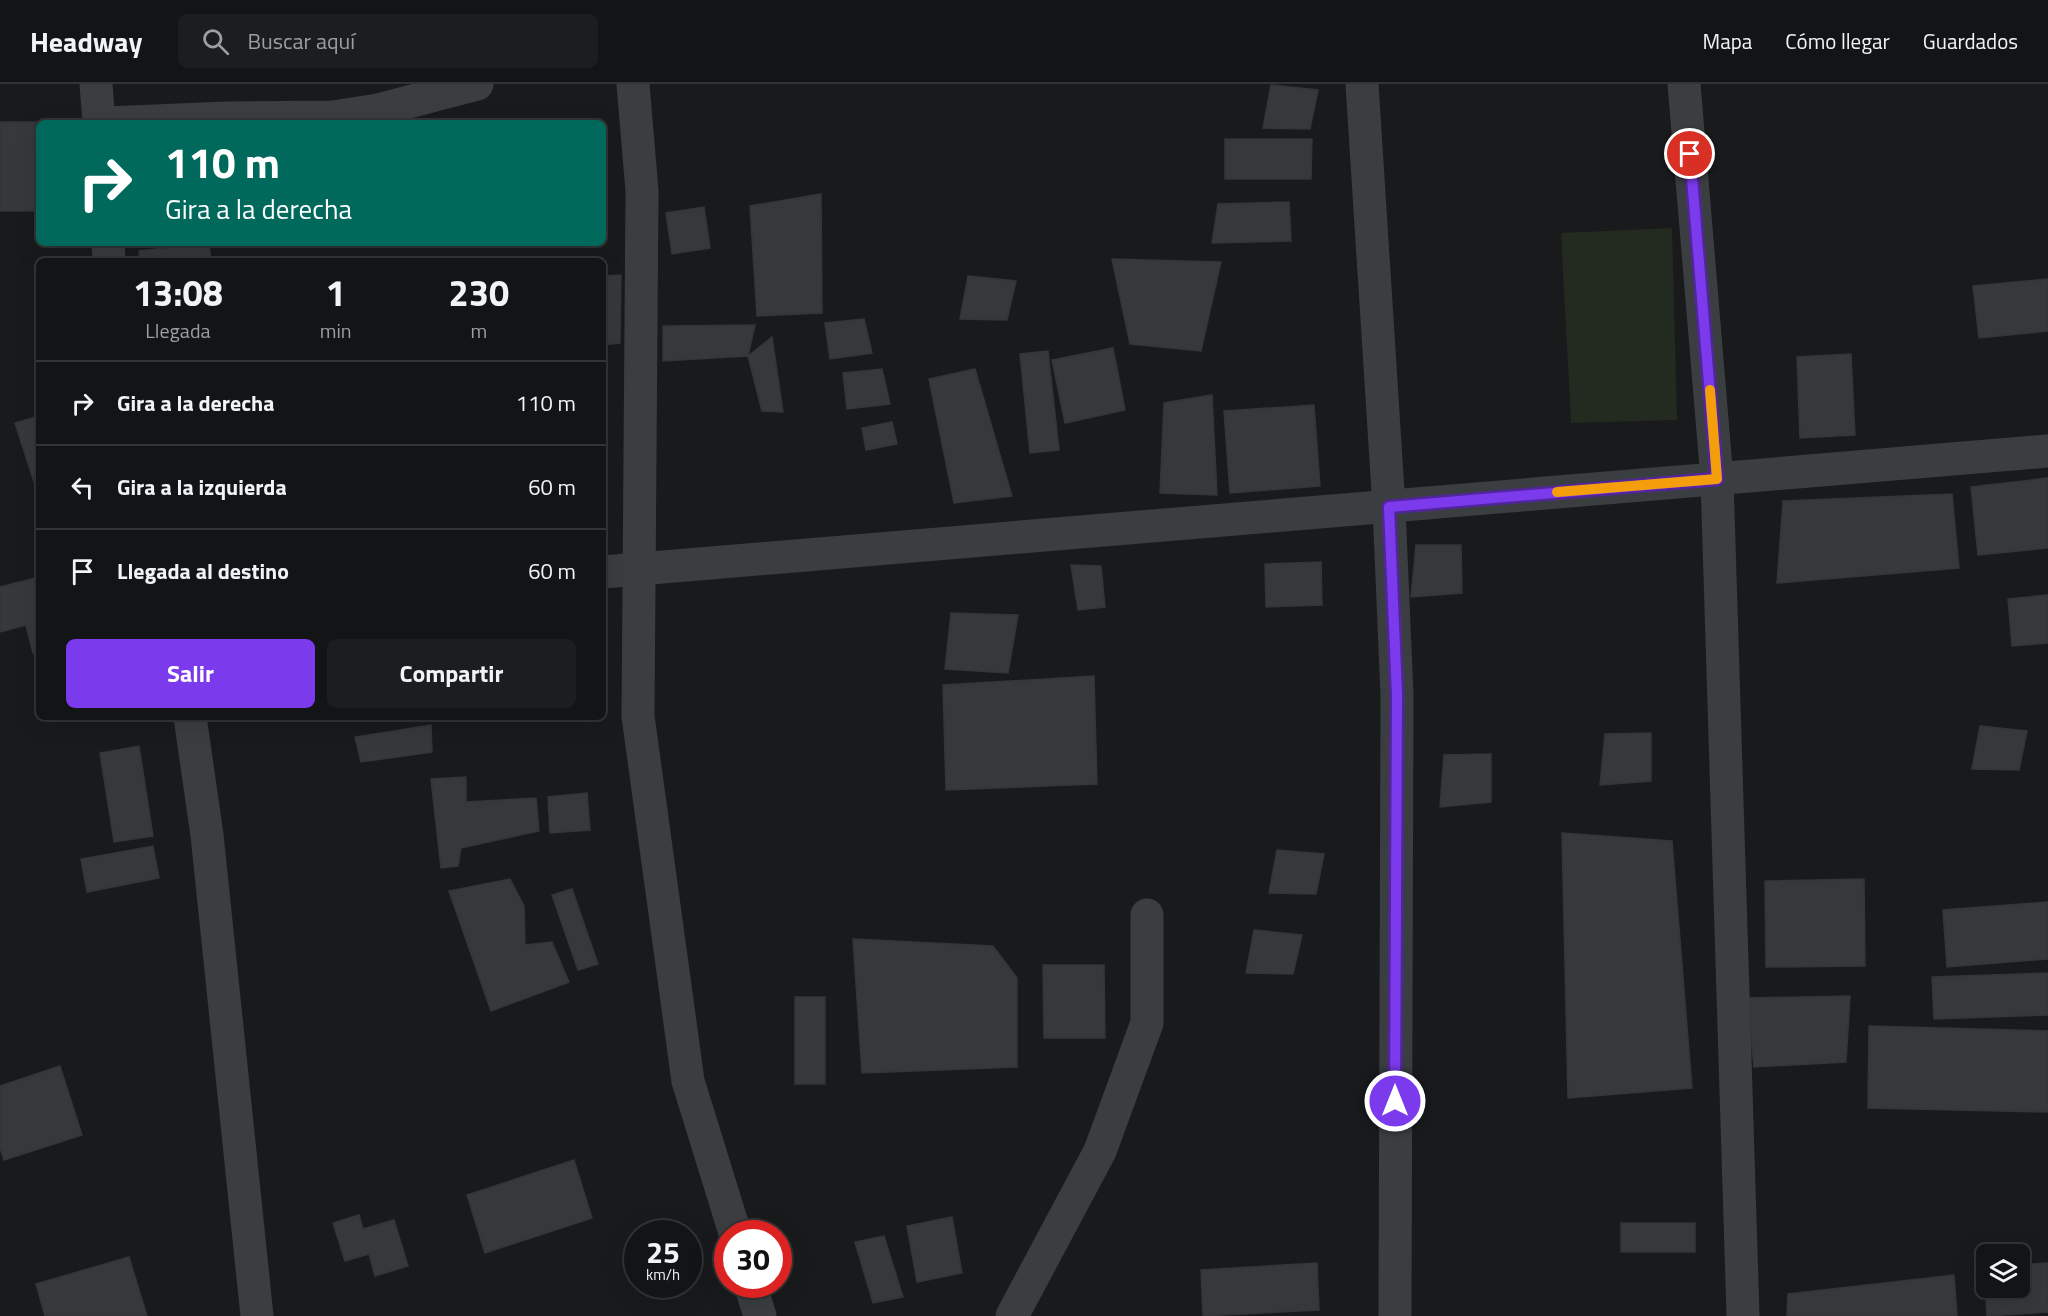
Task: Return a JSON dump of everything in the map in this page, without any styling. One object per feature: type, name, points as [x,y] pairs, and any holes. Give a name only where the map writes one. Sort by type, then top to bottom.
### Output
[{"type":"street","points":[[96,84],[99,120]]},
{"type":"street","points":[[177,120],[333,117],[378,110],[477,84]]},
{"type":"street","points":[[633,84],[642,191],[638,716],[688,1082],[731,1220]]},
{"type":"street","points":[[1362,84],[1389,507],[1397,695],[1395,1316]]},
{"type":"street","points":[[1684,84],[1717,479],[1743,1316]]},
{"type":"street","points":[[606,572],[2048,451]]},
{"type":"street","points":[[190,720],[207,835],[257,1316]]},
{"type":"street","points":[[1010,1315],[1100,1151],[1147,1023],[1147,915]]},
{"type":"street","points":[[754,1298],[760,1316]]},
{"type":"shaded area","points":[[1672,228],[1677,420],[1571,423],[1561,233]]},
{"type":"building","points":[[1271,85],[1318,90],[1310,129],[1263,128]]},
{"type":"building","points":[[0,122],[36,122],[35,211],[0,211]]},
{"type":"building","points":[[1225,139],[1312,139],[1311,179],[1225,179]]},
{"type":"building","points":[[821,194],[822,313],[757,316],[750,206]]},
{"type":"building","points":[[1289,202],[1291,241],[1212,243],[1218,204]]},
{"type":"building","points":[[704,207],[710,248],[672,254],[666,213]]},
{"type":"building","points":[[183,246],[209,246],[211,258],[140,258],[139,251]]},
{"type":"building","points":[[1112,259],[1221,262],[1201,351],[1130,344]]},
{"type":"building","points":[[621,275],[620,343],[606,345],[606,276]]},
{"type":"building","points":[[968,276],[1016,281],[1007,320],[960,319]]},
{"type":"building","points":[[2048,279],[2048,331],[1979,338],[1973,286]]},
{"type":"building","points":[[864,319],[872,353],[830,359],[825,323]]},
{"type":"building","points":[[755,325],[748,356],[663,361],[663,326]]},
{"type":"building","points":[[772,337],[783,412],[762,411],[748,356]]},
{"type":"building","points":[[1113,348],[1125,410],[1065,423],[1052,360]]},
{"type":"building","points":[[1048,351],[1059,450],[1030,453],[1020,354]]},
{"type":"building","points":[[1851,354],[1855,435],[1800,438],[1797,357]]},
{"type":"building","points":[[882,369],[890,404],[847,409],[843,373]]},
{"type":"building","points":[[975,369],[1012,496],[954,503],[929,379]]},
{"type":"building","points":[[1212,395],[1217,495],[1160,493],[1164,403]]},
{"type":"building","points":[[1314,405],[1320,486],[1230,493],[1224,411]]},
{"type":"building","points":[[36,417],[36,488],[15,423]]},
{"type":"building","points":[[892,422],[897,444],[866,450],[862,428]]},
{"type":"building","points":[[2048,478],[2048,548],[1978,555],[1971,487]]},
{"type":"building","points":[[1952,494],[1959,568],[1777,583],[1783,501]]},
{"type":"building","points":[[1416,545],[1461,545],[1462,593],[1411,597]]},
{"type":"building","points":[[1321,562],[1322,605],[1266,607],[1265,564]]},
{"type":"building","points":[[1071,565],[1101,566],[1105,607],[1078,610]]},
{"type":"building","points":[[36,578],[36,652],[33,653],[26,625],[0,632],[0,587]]},
{"type":"building","points":[[2048,595],[2048,643],[2012,646],[2008,599]]},
{"type":"building","points":[[951,613],[1018,615],[1008,673],[945,669]]},
{"type":"building","points":[[1094,676],[1097,784],[946,790],[943,685]]},
{"type":"building","points":[[431,725],[432,752],[361,762],[355,737]]},
{"type":"building","points":[[1980,726],[2027,731],[2019,770],[1972,769]]},
{"type":"building","points":[[1651,733],[1651,781],[1600,785],[1605,734]]},
{"type":"building","points":[[139,746],[153,836],[114,842],[100,753]]},
{"type":"building","points":[[1491,754],[1491,802],[1440,807],[1444,755]]},
{"type":"building","points":[[466,777],[466,802],[536,798],[539,831],[461,848],[458,866],[441,868],[431,779]]},
{"type":"building","points":[[587,793],[590,830],[550,833],[548,797]]},
{"type":"building","points":[[1562,833],[1672,841],[1692,1088],[1568,1098]]},
{"type":"building","points":[[153,846],[159,878],[87,892],[81,859]]},
{"type":"building","points":[[1277,850],[1324,854],[1316,894],[1269,893]]},
{"type":"building","points":[[510,879],[524,906],[525,945],[552,942],[569,982],[491,1011],[449,891]]},
{"type":"building","points":[[1864,879],[1865,966],[1766,967],[1765,881]]},
{"type":"building","points":[[572,889],[598,964],[578,970],[552,895]]},
{"type":"building","points":[[2048,902],[2048,959],[1947,967],[1943,910]]},
{"type":"building","points":[[1254,930],[1302,935],[1293,974],[1246,973]]},
{"type":"building","points":[[853,939],[993,946],[1017,978],[1017,1067],[862,1073]]},
{"type":"building","points":[[1043,965],[1104,965],[1105,1038],[1044,1038]]},
{"type":"building","points":[[2048,973],[2048,1015],[1934,1019],[1932,977]]},
{"type":"building","points":[[1850,996],[1846,1062],[1754,1067],[1747,998]]},
{"type":"building","points":[[795,997],[825,997],[825,1084],[795,1084]]},
{"type":"building","points":[[1869,1026],[2048,1031],[2048,1112],[1868,1108]]},
{"type":"building","points":[[60,1066],[82,1135],[4,1160],[0,1148],[0,1086]]},
{"type":"building","points":[[574,1160],[592,1218],[485,1253],[467,1195]]},
{"type":"building","points":[[359,1215],[363,1229],[394,1220],[408,1266],[375,1276],[369,1254],[345,1261],[333,1223]]},
{"type":"building","points":[[952,1217],[962,1273],[917,1282],[907,1226]]},
{"type":"building","points":[[1621,1223],[1695,1223],[1695,1252],[1621,1252]]},
{"type":"building","points":[[884,1236],[903,1297],[873,1303],[855,1242]]},
{"type":"building","points":[[129,1257],[147,1316],[45,1316],[36,1284]]},
{"type":"building","points":[[1317,1263],[1319,1310],[1203,1316],[1201,1270]]},
{"type":"building","points":[[2048,1263],[2048,1312],[1987,1316],[1986,1298],[2030,1298],[2030,1264]]},
{"type":"building","points":[[1954,1275],[1957,1316],[1787,1316],[1788,1294]]},
{"type":"slow traffic","points":[[1557,492],[1717,479],[1710,390]]},
{"type":"route","points":[[1395,1101],[1397,695],[1389,507],[1717,479],[1690,154]]}]
